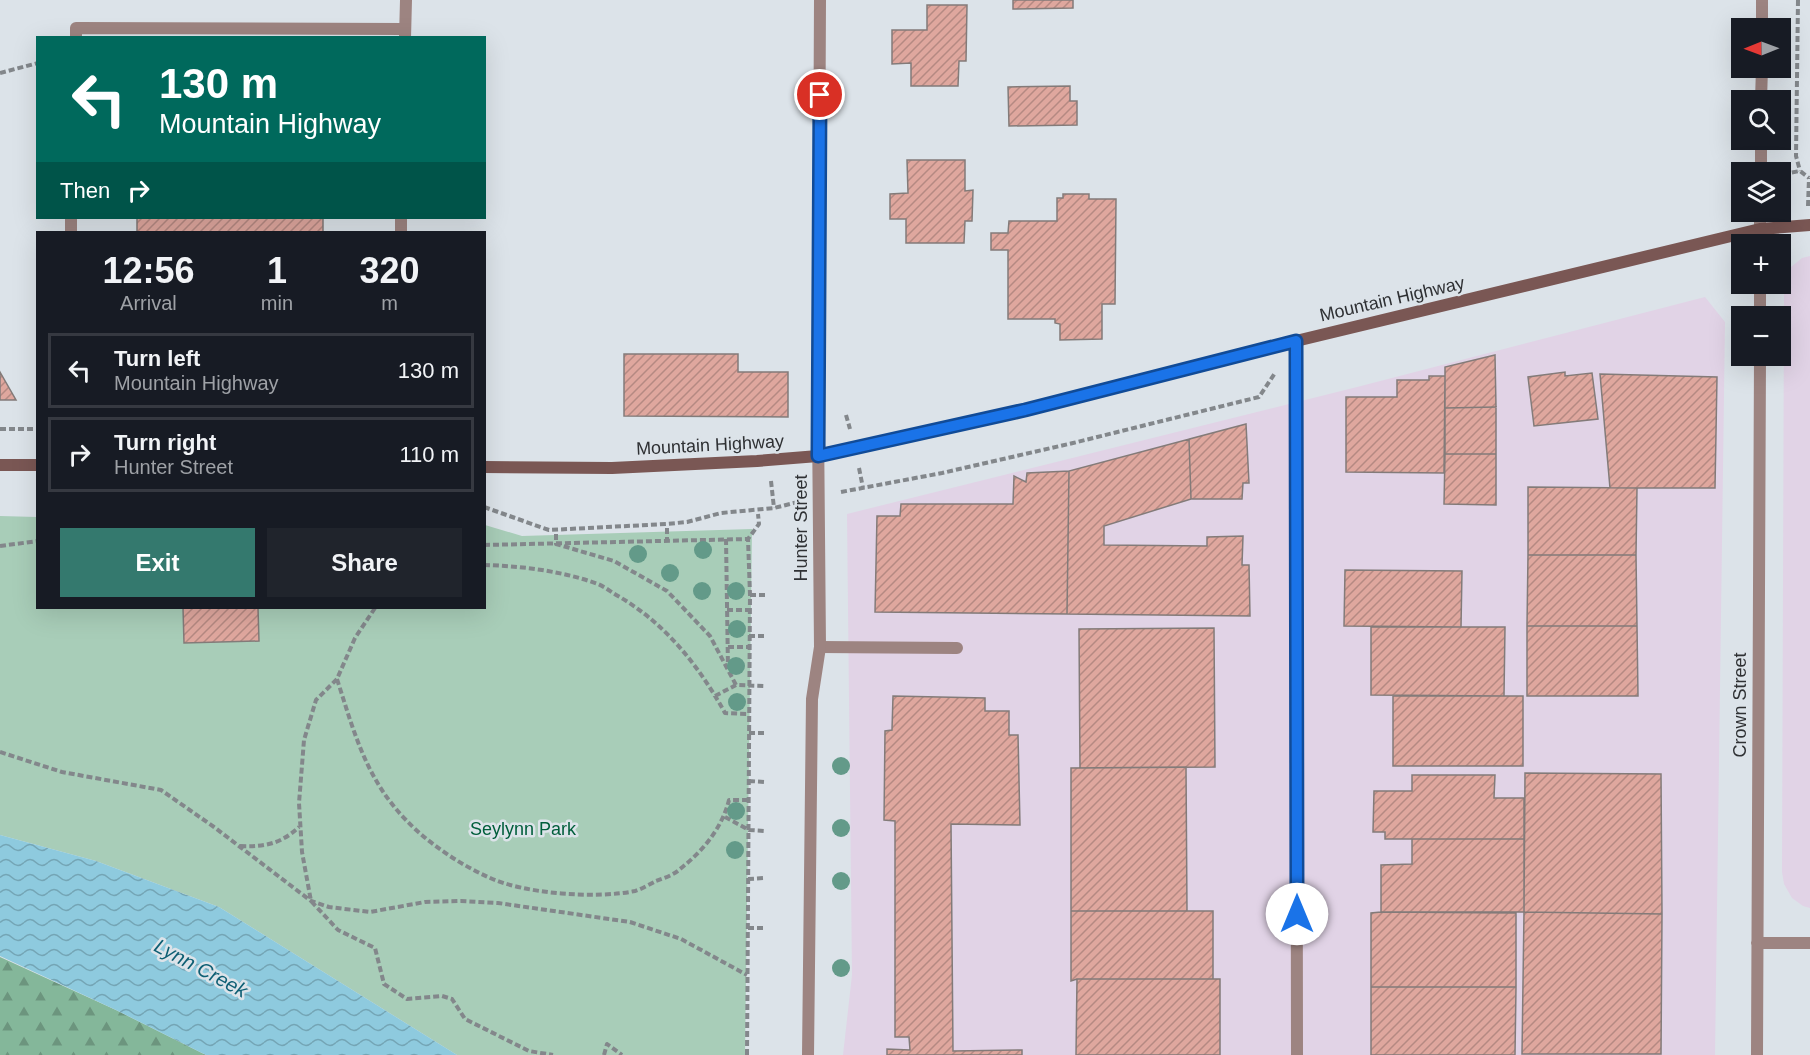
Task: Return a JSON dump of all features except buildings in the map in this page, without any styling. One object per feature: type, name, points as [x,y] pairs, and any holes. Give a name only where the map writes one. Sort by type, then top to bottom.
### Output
[{"type":"street","points":[[76,36],[76,28],[405,33],[406,0]]},
{"type":"street","name":"Hunter Street","points":[[808,1055],[812,699],[820,648],[818,456],[820,0]]},
{"type":"street","points":[[1762,0],[1762,18]]},
{"type":"street","points":[[1760,222],[1760,234]]},
{"type":"street","name":"Mountain Highway","points":[[486,467],[612,468],[818,456],[1025,410],[1296,341],[1760,229],[1810,225]]},
{"type":"street","points":[[1296,341],[1297,1055]]},
{"type":"street","name":"Crown Street","points":[[1756,1055],[1760,366]]},
{"type":"street","points":[[0,465],[35,463]]},
{"type":"street","points":[[820,648],[957,648]]},
{"type":"street","points":[[1757,943],[1810,943]]},
{"type":"path","points":[[1798,0],[1796,156],[1800,171],[1809,178],[1808,194]]},
{"type":"path","points":[[0,73],[36,64]]},
{"type":"path","points":[[1791,172],[1800,171]]},
{"type":"path","points":[[845,490],[1062,446],[1259,397]]},
{"type":"path","points":[[0,429],[36,429]]},
{"type":"path","points":[[860,474],[863,488]]},
{"type":"path","points":[[772,490],[774,508]]},
{"type":"path","points":[[486,508],[549,530],[687,522],[721,513],[786,506]]},
{"type":"path","points":[[747,1055],[750,596],[748,539],[759,524],[758,514]]},
{"type":"path","points":[[667,528],[667,540]]},
{"type":"path","points":[[556,534],[556,544]]},
{"type":"path","points":[[726,539],[728,670]]},
{"type":"path","points":[[486,546],[748,539]]},
{"type":"path","points":[[0,546],[36,541]]},
{"type":"path","points":[[556,544],[614,561],[667,591],[710,636],[736,685]]},
{"type":"path","points":[[486,565],[513,566],[553,572],[599,585],[638,607],[678,645],[725,713],[749,714]]},
{"type":"path","points":[[750,596],[765,595]]},
{"type":"path","points":[[311,901],[300,826],[300,776],[304,740],[316,700],[337,679],[354,638],[374,609]]},
{"type":"path","points":[[727,610],[749,610]]},
{"type":"path","points":[[749,636],[765,636]]},
{"type":"path","points":[[728,647],[749,647]]},
{"type":"path","points":[[337,679],[357,740],[373,779],[406,820],[445,852],[489,878],[530,890],[585,895],[637,891],[679,870],[712,838],[725,818],[729,800],[749,800]]},
{"type":"path","points":[[715,696],[736,685],[765,686]]},
{"type":"path","points":[[749,733],[765,733]]},
{"type":"path","points":[[0,752],[62,772],[161,790],[240,846],[311,901],[338,930],[375,948],[384,984],[407,999],[442,996],[452,999],[465,1019],[529,1051],[553,1055]]},
{"type":"path","points":[[749,782],[765,782]]},
{"type":"path","points":[[725,818],[749,830],[765,831]]},
{"type":"path","points":[[240,846],[268,846],[290,836],[300,826]]},
{"type":"path","points":[[748,879],[765,878]]},
{"type":"path","points":[[311,901],[329,907],[370,912],[425,902],[498,903],[630,922],[681,939],[747,975]]},
{"type":"path","points":[[748,928],[765,928]]},
{"type":"path","points":[[604,1055],[607,1044],[622,1055]]},
{"type":"shaded area","points":[[1810,256],[1810,908],[1792,898],[1784,884],[1782,872],[1784,366],[1791,366],[1791,306],[1784,306],[1784,294],[1791,294],[1791,267],[1802,258]]},
{"type":"shaded area","points":[[1705,297],[1725,322],[1715,1055],[843,1055],[852,975],[847,514],[1361,386]]},
{"type":"green space","name":"Seylynn Park","points":[[0,516],[36,517],[36,609],[486,609],[486,525],[522,536],[752,529],[745,1055],[457,1055],[219,907],[96,861],[0,835]]},
{"type":"green space","points":[[0,957],[116,1010],[206,1055],[0,1055]]},
{"type":"water","name":"Lynn Creek","points":[[0,835],[96,861],[219,907],[457,1055],[206,1055],[0,956]]},
{"type":"route","points":[[820,95],[818,456],[1025,410],[1296,341],[1297,914]]}]
